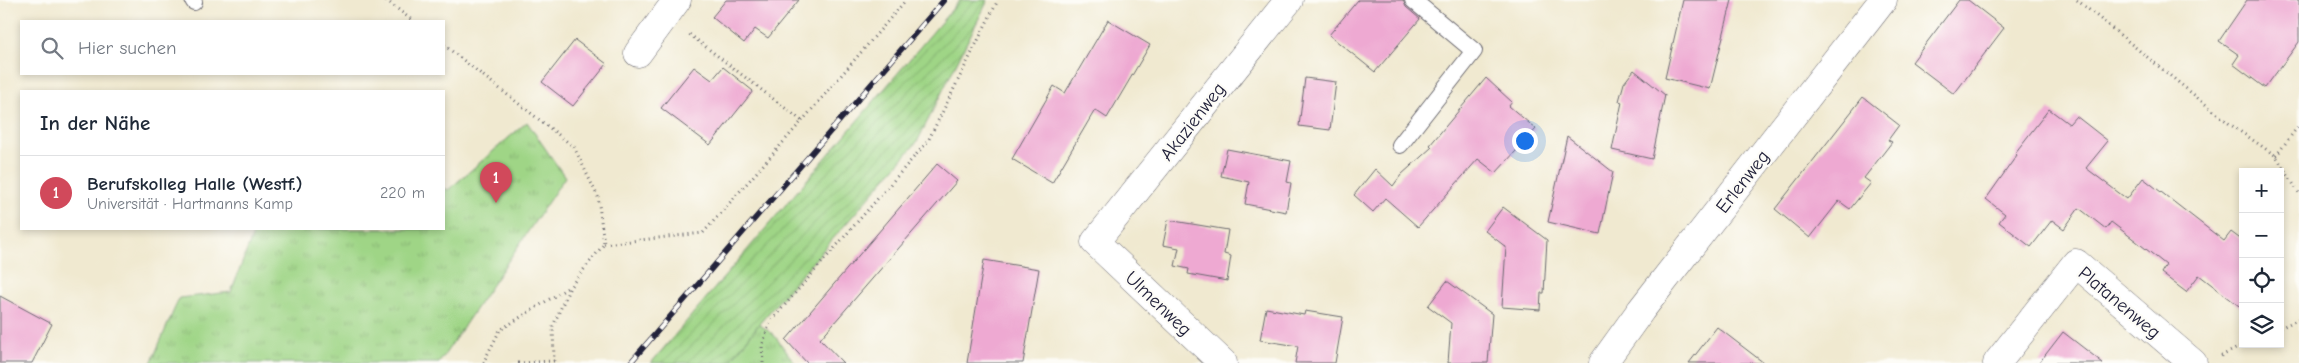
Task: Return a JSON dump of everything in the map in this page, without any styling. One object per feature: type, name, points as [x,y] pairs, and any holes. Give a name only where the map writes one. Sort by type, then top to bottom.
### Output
[{"type":"street","name":"Akazienweg","points":[[1095,242],[1289,0]]},
{"type":"street","name":"Erlenweg","points":[[1603,363],[1641,310],[1883,0]]},
{"type":"street","points":[[638,53],[671,8]]},
{"type":"street","name":"Ulmenweg","points":[[1095,242],[1223,363]]},
{"type":"street","name":"Platanenweg","points":[[1997,363],[2076,263],[2203,361]]},
{"type":"lane","points":[[1400,145],[1474,51],[1413,0]]},
{"type":"path","points":[[386,0],[412,20]]},
{"type":"path","points":[[518,363],[555,362],[553,326],[570,287],[604,244],[704,233],[906,0]]},
{"type":"path","points":[[763,363],[762,346],[770,322],[928,141],[998,0]]},
{"type":"path","points":[[2077,0],[2231,125],[2276,156],[2299,193]]},
{"type":"path","points":[[671,8],[802,122]]},
{"type":"path","points":[[445,46],[574,147],[598,197],[604,244]]},
{"type":"path","points":[[2276,156],[2299,125]]},
{"type":"path","points":[[483,363],[500,330],[570,287]]},
{"type":"path","points":[[2284,326],[2299,319]]},
{"type":"path","points":[[2203,361],[2239,347]]},
{"type":"green space","points":[[960,0],[988,0],[917,142],[759,324],[729,363],[651,363]]},
{"type":"green space","points":[[527,122],[565,177],[439,363],[151,363],[179,298],[231,292],[255,230],[445,230],[445,188],[448,190]]},
{"type":"green space","points":[[759,324],[774,335],[795,363],[729,363]]},
{"type":"building","points":[[726,0],[799,0],[768,38],[755,29],[744,43],[712,17]]},
{"type":"building","points":[[1358,0],[1403,0],[1406,7],[1420,19],[1375,72],[1329,35]]},
{"type":"building","points":[[1683,0],[1732,0],[1710,89],[1665,78]]},
{"type":"building","points":[[1959,0],[1968,0],[2004,28],[1954,94],[1912,62]]},
{"type":"building","points":[[2247,0],[2299,0],[2299,42],[2265,88],[2233,64],[2239,55],[2219,41]]},
{"type":"building","points":[[1108,20],[1150,45],[1107,118],[1095,110],[1052,183],[1012,159],[1054,86],[1065,93]]},
{"type":"building","points":[[575,40],[607,64],[573,106],[542,82]]},
{"type":"building","points":[[694,67],[712,80],[723,67],[753,91],[710,145],[661,108]]},
{"type":"building","points":[[1634,70],[1665,95],[1652,159],[1612,150],[1622,102],[1619,101],[1624,83]]},
{"type":"building","points":[[1305,78],[1336,82],[1330,130],[1299,126]]},
{"type":"building","points":[[1486,78],[1512,102],[1509,106],[1536,129],[1496,173],[1478,159],[1418,227],[1385,198],[1373,212],[1354,195],[1375,169],[1393,186],[1401,175],[1432,147],[1430,145]]},
{"type":"building","points":[[1863,97],[1899,125],[1888,140],[1892,142],[1864,178],[1871,183],[1850,209],[1839,201],[1810,238],[1775,209]]},
{"type":"building","points":[[2049,109],[2069,124],[2076,116],[2108,141],[2086,168],[2127,199],[2143,178],[2224,241],[2231,232],[2239,238],[2239,306],[2199,275],[2186,292],[2161,273],[2166,265],[2136,241],[2111,222],[2106,229],[2079,208],[2064,229],[2052,220],[2031,247],[1999,222],[2005,214],[1986,199],[2017,155],[2015,153]]},
{"type":"building","points":[[1567,136],[1613,172],[1600,234],[1548,222]]},
{"type":"building","points":[[1227,149],[1291,161],[1287,182],[1291,183],[1286,212],[1245,204],[1249,182],[1221,176]]},
{"type":"building","points":[[937,164],[957,181],[820,339],[843,363],[807,363],[786,340]]},
{"type":"building","points":[[1503,207],[1547,240],[1544,293],[1541,293],[1540,310],[1502,307],[1506,247],[1485,231]]},
{"type":"building","points":[[1168,220],[1228,230],[1224,254],[1231,256],[1227,281],[1188,274],[1189,269],[1175,266],[1179,248],[1163,245]]},
{"type":"building","points":[[984,260],[1039,269],[1023,363],[967,363]]},
{"type":"building","points":[[1447,281],[1492,314],[1488,363],[1448,363],[1451,323],[1428,306]]},
{"type":"building","points":[[0,296],[52,324],[32,363],[0,363]]},
{"type":"building","points":[[1266,308],[1304,315],[1305,311],[1343,317],[1335,363],[1295,363],[1298,346],[1260,340]]},
{"type":"building","points":[[1717,327],[1764,363],[1689,363]]},
{"type":"building","points":[[2063,332],[2103,363],[2039,363]]},
{"type":"railway","points":[[630,363],[944,0]]},
{"type":"place","name":"Berufskolleg Halle (Westf.)","points":[[496,203]]}]
